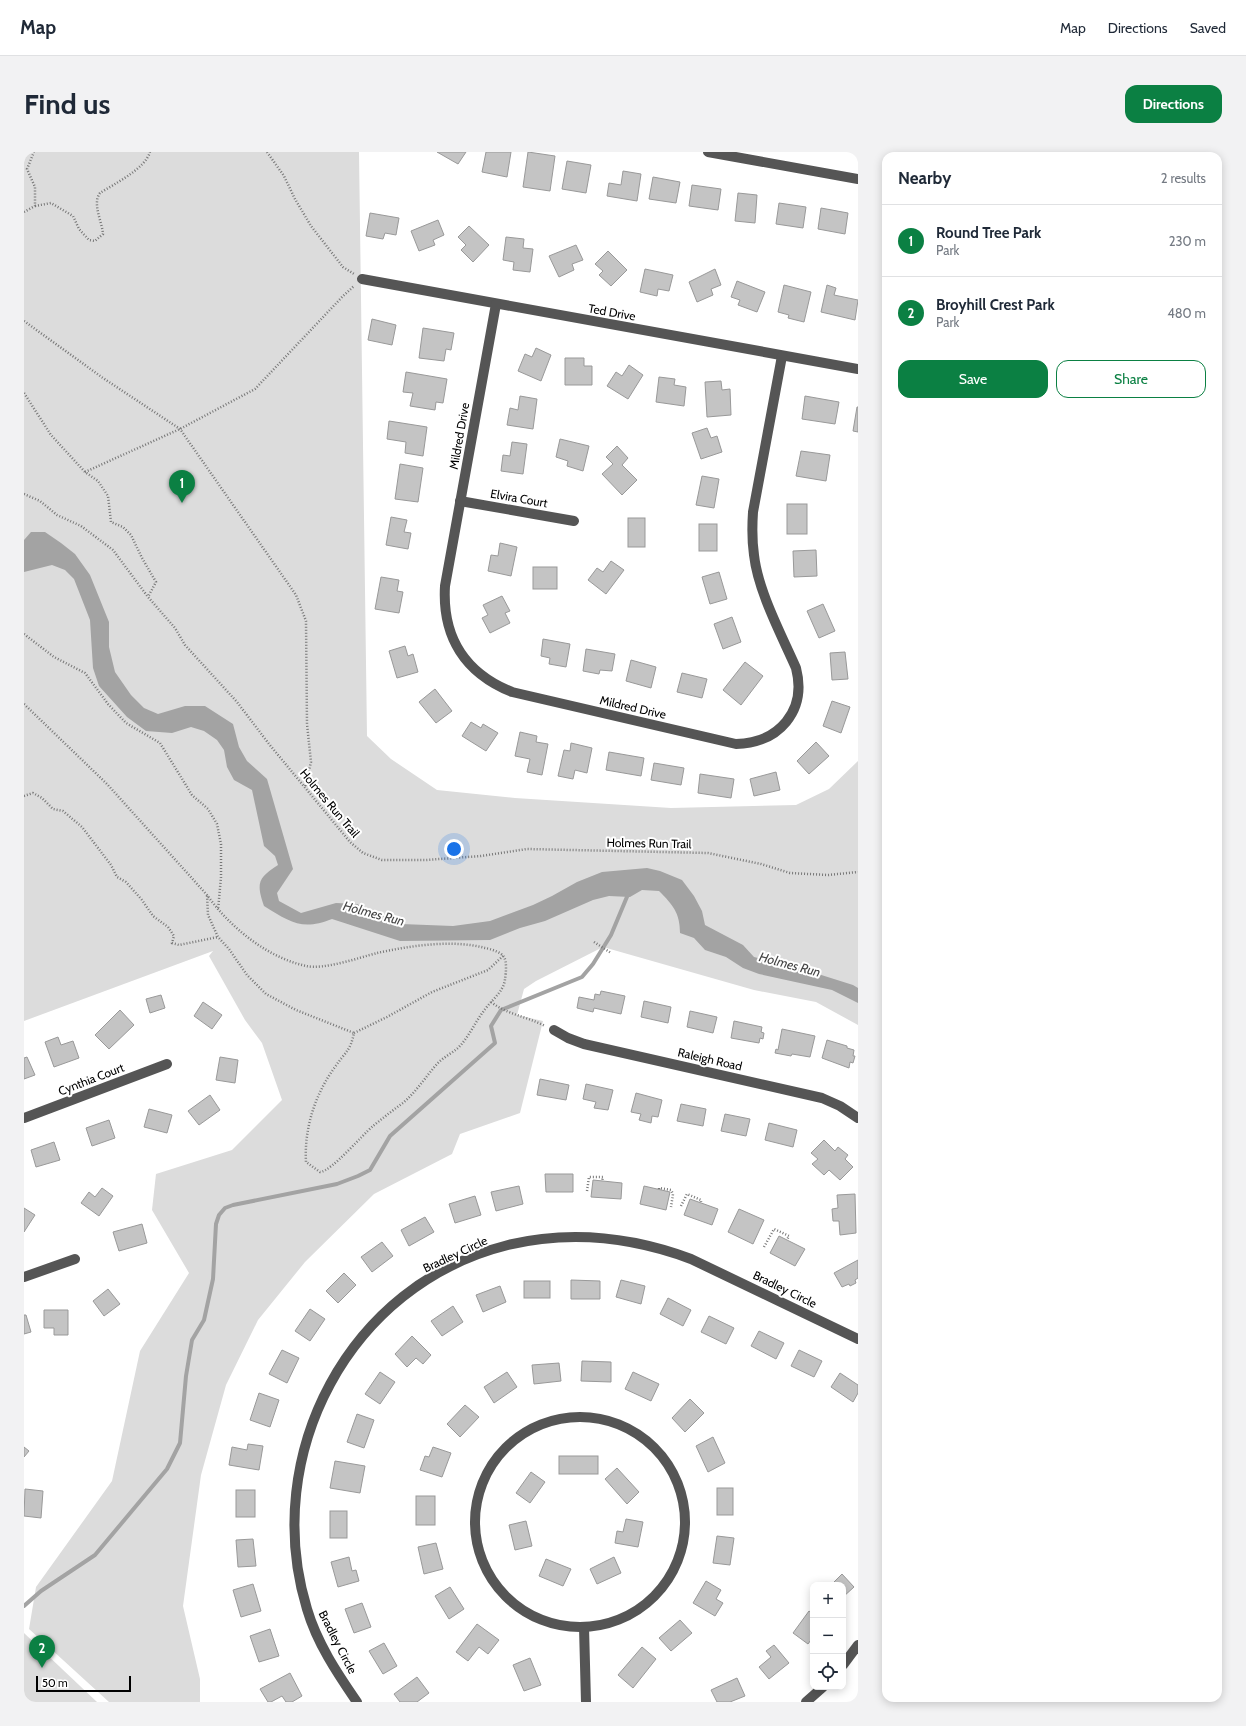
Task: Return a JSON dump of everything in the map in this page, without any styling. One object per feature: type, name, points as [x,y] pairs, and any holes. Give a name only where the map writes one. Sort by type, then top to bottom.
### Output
[{"type":"street","points":[[708,152],[754,156],[858,179]]},
{"type":"street","name":"Ted Drive","points":[[362,279],[858,369]]},
{"type":"street","name":"Mildred Drive","points":[[496,304],[445,586],[446,616],[450,632],[458,649],[469,664],[482,676],[496,686],[512,692],[736,744],[749,744],[767,738],[779,730],[788,720],[795,707],[799,692],[796,668],[760,581],[754,556],[752,534],[753,512],[782,356]]},
{"type":"street","name":"Elvira Court","points":[[460,501],[574,521]]},
{"type":"street","name":"Raleigh Road","points":[[554,1030],[568,1038],[584,1044],[822,1098],[840,1106],[858,1118]]},
{"type":"street","name":"Cynthia Court","points":[[24,1118],[167,1064]]},
{"type":"street","name":"Bradley Circle","points":[[357,1702],[332,1665],[316,1633],[307,1609],[299,1576],[295,1548],[294,1512],[297,1480],[301,1458],[312,1422],[321,1399],[334,1378],[366,1333],[402,1298],[424,1282],[477,1256],[507,1246],[531,1241],[559,1238],[606,1238],[636,1242],[693,1260],[858,1339]]},
{"type":"street","points":[[24,1277],[75,1259]]},
{"type":"street","points":[[583,1417],[620,1425],[642,1438],[657,1451],[669,1466],[678,1484],[683,1501],[685,1520],[684,1540],[679,1557],[672,1573],[661,1589],[635,1612],[601,1625],[584,1627],[564,1626],[534,1616],[518,1607],[504,1594],[492,1579],[484,1564],[478,1546],[475,1526],[476,1508],[480,1488],[488,1471],[499,1455],[513,1441],[531,1429],[548,1422],[566,1418],[583,1417]]},
{"type":"street","points":[[584,1627],[586,1702]]},
{"type":"street","points":[[846,1661],[858,1645]]},
{"type":"street","points":[[806,1702],[820,1690]]},
{"type":"path","points":[[27,169],[34,152]]},
{"type":"path","points":[[24,212],[35,206],[51,202],[73,216],[79,229],[89,240],[96,241],[103,234],[97,206],[97,197],[100,193],[140,166],[148,157],[150,152]]},
{"type":"path","points":[[85,472],[180,429],[255,389],[343,296],[362,279],[343,267],[311,226],[294,199],[284,176],[267,152]]},
{"type":"path","points":[[24,164],[35,187],[35,206]]},
{"type":"path","points":[[24,321],[103,378],[180,429],[296,595],[306,621],[307,724],[311,762],[305,788]]},
{"type":"path","points":[[24,393],[51,435],[85,472],[98,481],[108,496],[110,522],[123,528],[131,535],[156,582],[148,597]]},
{"type":"path","name":"Holmes Run Trail","points":[[24,494],[40,501],[57,515],[81,526],[113,550],[148,597],[175,628],[185,645],[237,702],[269,744],[350,842],[363,853],[382,860],[426,860],[481,856],[527,849],[708,853],[761,864],[790,873],[828,875],[858,872]]},
{"type":"path","points":[[24,634],[54,657],[85,673],[108,704],[126,723],[160,744],[192,795],[208,809],[218,824],[221,844],[222,877],[218,910]]},
{"type":"path","points":[[24,704],[107,784],[207,895],[218,910],[240,931],[265,949],[287,960],[308,966],[326,965],[410,946],[471,944],[492,950],[504,956],[506,960],[505,981],[502,989],[482,1013],[474,1028],[458,1047],[440,1061],[409,1097],[373,1126],[325,1172],[320,1172],[306,1162],[307,1133],[310,1118],[327,1080],[351,1046],[354,1033]]},
{"type":"path","points":[[24,796],[33,793],[42,798],[52,809],[63,811],[82,827],[111,865],[118,877],[126,882],[142,900],[153,916],[168,927],[174,936],[172,943],[179,945],[218,937]]},
{"type":"path","points":[[207,895],[208,915],[218,937],[229,949],[247,975],[266,994],[296,1010],[354,1033],[382,1020],[432,992],[488,970],[504,956]]},
{"type":"path","points":[[594,942],[611,953]]},
{"type":"path","points":[[491,1002],[501,1010],[533,1020],[554,1030]]},
{"type":"path","points":[[587,1191],[589,1177],[603,1178],[602,1181]]},
{"type":"path","points":[[659,1189],[671,1190],[673,1194],[671,1208]]},
{"type":"path","points":[[681,1206],[687,1194],[701,1200],[701,1202]]},
{"type":"path","points":[[764,1247],[774,1229],[789,1236],[787,1240]]},
{"type":"shaded area","points":[[24,152],[359,152],[367,736],[391,759],[437,790],[515,798],[671,808],[796,805],[829,789],[858,761],[858,1025],[816,1002],[754,990],[603,947],[536,981],[524,989],[517,1015],[543,1021],[520,1113],[460,1134],[452,1154],[374,1194],[305,1262],[258,1320],[226,1385],[201,1475],[183,1606],[200,1679],[200,1702],[109,1702],[29,1629],[36,1587],[112,1481],[140,1351],[189,1273],[152,1210],[156,1174],[232,1150],[282,1100],[262,1043],[245,1020],[209,956],[213,951],[24,1021]]},
{"type":"shaded area","points":[[24,1633],[97,1702],[24,1702]]},
{"type":"water","name":"Holmes Run","points":[[31,532],[45,532],[61,543],[75,554],[90,575],[109,622],[109,647],[115,672],[131,695],[144,708],[158,714],[185,706],[205,706],[233,724],[239,747],[247,761],[267,779],[293,869],[277,893],[279,901],[301,913],[336,903],[357,904],[401,924],[453,926],[490,921],[533,905],[577,882],[602,872],[647,868],[660,871],[682,880],[694,896],[702,911],[705,925],[743,945],[754,957],[796,967],[853,985],[858,988],[858,1003],[832,990],[759,974],[743,968],[726,957],[705,950],[694,938],[680,933],[679,920],[675,910],[659,891],[642,890],[630,897],[609,896],[593,900],[545,921],[520,928],[490,940],[400,941],[332,919],[322,923],[304,924],[296,923],[281,916],[264,906],[261,898],[260,882],[266,874],[278,865],[275,856],[264,846],[252,790],[234,780],[227,767],[224,750],[217,740],[204,731],[191,727],[172,733],[146,731],[127,717],[99,686],[93,668],[90,620],[74,579],[65,570],[52,565],[24,572],[24,540]]},
{"type":"building","points":[[437,152],[466,152],[458,164]]},
{"type":"building","points":[[486,152],[511,152],[507,177],[482,172]]},
{"type":"building","points":[[528,152],[555,156],[550,191],[523,187]]},
{"type":"building","points":[[567,161],[591,165],[586,193],[562,189]]},
{"type":"building","points":[[623,171],[641,174],[637,201],[607,196],[609,183],[621,185]]},
{"type":"building","points":[[653,177],[680,182],[676,203],[649,199]]},
{"type":"building","points":[[692,185],[721,189],[718,210],[689,206]]},
{"type":"building","points":[[738,193],[757,195],[755,223],[735,221]]},
{"type":"building","points":[[779,203],[806,207],[803,228],[776,224]]},
{"type":"building","points":[[821,208],[848,213],[845,234],[818,229]]},
{"type":"building","points":[[370,213],[399,218],[396,235],[385,233],[383,239],[366,236]]},
{"type":"building","points":[[438,220],[444,235],[433,240],[435,245],[419,251],[411,231]]},
{"type":"building","points":[[469,226],[489,245],[473,262],[461,250],[466,245],[458,237]]},
{"type":"building","points":[[506,237],[524,239],[523,248],[533,249],[530,272],[513,270],[514,262],[503,260]]},
{"type":"building","points":[[576,245],[583,260],[572,264],[574,270],[559,277],[549,256]]},
{"type":"building","points":[[608,251],[627,270],[611,286],[599,275],[603,271],[595,264]]},
{"type":"building","points":[[645,269],[673,275],[669,291],[658,289],[657,296],[640,292]]},
{"type":"building","points":[[715,269],[721,285],[711,289],[713,295],[697,302],[689,282]]},
{"type":"building","points":[[737,281],[765,292],[757,312],[738,305],[740,300],[731,297]]},
{"type":"building","points":[[784,285],[811,292],[804,322],[788,318],[789,315],[778,312]]},
{"type":"building","points":[[827,285],[836,288],[834,295],[858,300],[855,320],[821,312]]},
{"type":"building","points":[[372,319],[396,325],[392,345],[368,340]]},
{"type":"building","points":[[423,328],[454,333],[451,350],[446,349],[444,361],[419,358]]},
{"type":"building","points":[[536,348],[551,355],[541,381],[518,371],[525,354],[532,357]]},
{"type":"building","points":[[565,358],[584,358],[584,366],[592,366],[592,385],[565,385]]},
{"type":"building","points":[[629,365],[643,375],[628,399],[607,386],[616,372],[622,376]]},
{"type":"building","points":[[406,372],[447,379],[443,403],[436,402],[435,410],[410,406],[413,393],[403,392]]},
{"type":"building","points":[[659,377],[675,379],[674,385],[686,387],[684,406],[656,402]]},
{"type":"building","points":[[721,381],[722,390],[730,389],[731,415],[707,417],[705,382]]},
{"type":"building","points":[[520,396],[537,399],[533,429],[507,425],[510,408],[518,410]]},
{"type":"building","points":[[805,396],[839,402],[835,424],[802,419]]},
{"type":"building","points":[[858,407],[858,432],[853,431]]},
{"type":"building","points":[[389,421],[427,427],[423,456],[405,453],[406,442],[387,439]]},
{"type":"building","points":[[707,428],[711,438],[717,436],[722,452],[701,459],[692,433]]},
{"type":"building","points":[[560,439],[589,446],[583,471],[567,466],[568,461],[556,457]]},
{"type":"building","points":[[512,442],[527,444],[523,474],[501,471],[503,455],[510,456]]},
{"type":"building","points":[[617,446],[628,458],[622,465],[637,480],[622,495],[602,474],[613,464],[606,457]]},
{"type":"building","points":[[801,451],[830,455],[826,481],[796,476]]},
{"type":"building","points":[[400,464],[423,468],[418,502],[395,499]]},
{"type":"building","points":[[702,476],[719,479],[714,508],[696,505]]},
{"type":"building","points":[[787,504],[807,504],[807,534],[787,534]]},
{"type":"building","points":[[391,517],[407,520],[404,532],[411,533],[408,549],[386,545]]},
{"type":"building","points":[[628,518],[645,518],[645,547],[628,547]]},
{"type":"building","points":[[699,524],[717,524],[717,551],[699,551]]},
{"type":"building","points":[[500,543],[517,547],[511,576],[488,571],[491,555],[498,556]]},
{"type":"building","points":[[816,550],[817,576],[794,577],[793,551]]},
{"type":"building","points":[[611,561],[624,570],[606,594],[588,580],[597,568],[603,572]]},
{"type":"building","points":[[533,567],[557,567],[557,589],[533,589]]},
{"type":"building","points":[[719,572],[727,599],[710,604],[702,577]]},
{"type":"building","points":[[381,577],[399,580],[397,591],[403,592],[399,613],[375,609]]},
{"type":"building","points":[[502,596],[510,611],[505,613],[510,623],[490,633],[482,618],[488,615],[483,605]]},
{"type":"building","points":[[823,604],[835,631],[819,638],[807,611]]},
{"type":"building","points":[[732,617],[741,642],[723,649],[714,624]]},
{"type":"building","points":[[543,639],[570,644],[566,667],[549,664],[550,658],[541,656]]},
{"type":"building","points":[[405,646],[408,656],[413,654],[418,672],[397,678],[389,651]]},
{"type":"building","points":[[586,649],[615,654],[612,671],[600,670],[599,674],[583,671]]},
{"type":"building","points":[[845,652],[848,679],[832,680],[830,653]]},
{"type":"building","points":[[631,660],[656,667],[651,688],[626,681]]},
{"type":"building","points":[[745,662],[763,676],[741,705],[723,690]]},
{"type":"building","points":[[682,673],[707,679],[702,698],[677,692]]},
{"type":"building","points":[[435,689],[452,711],[436,723],[419,702]]},
{"type":"building","points":[[832,701],[850,707],[841,733],[823,726]]},
{"type":"building","points":[[471,722],[481,728],[483,724],[498,733],[486,751],[462,736]]},
{"type":"building","points":[[520,732],[537,736],[536,742],[548,744],[542,775],[527,772],[530,759],[515,756]]},
{"type":"building","points":[[816,742],[829,756],[809,774],[797,761]]},
{"type":"building","points":[[571,743],[592,748],[587,773],[575,770],[573,779],[558,776],[564,750],[570,751]]},
{"type":"building","points":[[609,752],[644,758],[641,776],[606,770]]},
{"type":"building","points":[[654,763],[684,768],[681,785],[651,780]]},
{"type":"building","points":[[776,772],[780,790],[754,796],[750,779]]},
{"type":"building","points":[[700,774],[734,779],[731,798],[698,793]]},
{"type":"building","points":[[601,991],[625,996],[621,1014],[594,1008],[593,1012],[577,1008],[579,997],[594,1000],[595,994],[600,995]]},
{"type":"building","points":[[161,995],[165,1008],[150,1013],[146,999]]},
{"type":"building","points":[[644,1001],[671,1007],[668,1023],[641,1017]]},
{"type":"building","points":[[203,1002],[222,1015],[212,1029],[194,1016]]},
{"type":"building","points":[[120,1010],[134,1025],[109,1049],[95,1035]]},
{"type":"building","points":[[690,1011],[717,1017],[713,1033],[687,1027]]},
{"type":"building","points":[[734,1021],[762,1027],[761,1032],[764,1033],[763,1039],[760,1038],[759,1043],[731,1038]]},
{"type":"building","points":[[782,1029],[815,1036],[810,1057],[775,1053],[776,1049],[778,1050]]},
{"type":"building","points":[[58,1037],[61,1045],[73,1041],[79,1058],[54,1067],[45,1042]]},
{"type":"building","points":[[827,1040],[847,1046],[847,1048],[854,1050],[853,1056],[855,1056],[853,1063],[850,1062],[849,1068],[822,1058]]},
{"type":"building","points":[[27,1057],[35,1075],[24,1079],[24,1058]]},
{"type":"building","points":[[220,1057],[238,1060],[235,1083],[216,1080]]},
{"type":"building","points":[[540,1079],[569,1085],[566,1100],[537,1095]]},
{"type":"building","points":[[586,1084],[613,1090],[608,1110],[594,1108],[596,1102],[583,1099]]},
{"type":"building","points":[[636,1093],[662,1100],[658,1117],[652,1116],[651,1123],[639,1120],[641,1114],[631,1112]]},
{"type":"building","points":[[210,1095],[220,1110],[199,1125],[188,1111]]},
{"type":"building","points":[[681,1104],[706,1109],[703,1126],[677,1121]]},
{"type":"building","points":[[149,1109],[172,1115],[167,1133],[144,1127]]},
{"type":"building","points":[[725,1114],[750,1119],[746,1136],[721,1131]]},
{"type":"building","points":[[109,1120],[115,1138],[92,1146],[86,1128]]},
{"type":"building","points":[[769,1123],[797,1130],[793,1147],[765,1140]]},
{"type":"building","points":[[824,1140],[835,1151],[838,1147],[848,1155],[845,1159],[853,1167],[840,1180],[829,1170],[824,1175],[812,1164],[818,1159],[811,1153]]},
{"type":"building","points":[[54,1142],[60,1160],[36,1167],[31,1150]]},
{"type":"building","points":[[545,1174],[573,1174],[573,1192],[546,1192]]},
{"type":"building","points":[[593,1180],[622,1183],[621,1199],[591,1197]]},
{"type":"building","points":[[519,1186],[523,1204],[496,1211],[491,1192]]},
{"type":"building","points":[[644,1186],[670,1192],[666,1210],[640,1204]]},
{"type":"building","points":[[102,1188],[113,1196],[99,1216],[81,1203],[89,1192],[95,1197]]},
{"type":"building","points":[[855,1194],[856,1233],[840,1235],[839,1221],[833,1221],[832,1209],[838,1208],[837,1195]]},
{"type":"building","points":[[475,1196],[481,1215],[455,1223],[449,1204]]},
{"type":"building","points":[[690,1199],[718,1209],[712,1225],[684,1215]]},
{"type":"building","points":[[24,1208],[35,1215],[24,1232]]},
{"type":"building","points":[[739,1209],[764,1220],[753,1244],[728,1232]]},
{"type":"building","points":[[425,1217],[434,1232],[409,1246],[401,1230]]},
{"type":"building","points":[[142,1224],[147,1243],[119,1251],[113,1232]]},
{"type":"building","points":[[779,1236],[805,1249],[795,1266],[770,1253]]},
{"type":"building","points":[[382,1242],[393,1256],[372,1272],[361,1257]]},
{"type":"building","points":[[858,1260],[858,1278],[855,1280],[856,1283],[850,1286],[849,1284],[842,1287],[834,1273]]},
{"type":"building","points":[[344,1273],[356,1285],[338,1303],[326,1291]]},
{"type":"building","points":[[571,1280],[600,1281],[600,1299],[571,1299]]},
{"type":"building","points":[[621,1280],[645,1286],[641,1304],[616,1297]]},
{"type":"building","points":[[524,1281],[550,1281],[550,1298],[524,1298]]},
{"type":"building","points":[[500,1286],[506,1302],[483,1312],[476,1295]]},
{"type":"building","points":[[108,1289],[120,1304],[104,1316],[93,1301]]},
{"type":"building","points":[[668,1298],[691,1310],[683,1326],[660,1314]]},
{"type":"building","points":[[453,1306],[463,1322],[442,1336],[431,1321]]},
{"type":"building","points":[[310,1309],[325,1319],[310,1341],[295,1331]]},
{"type":"building","points":[[44,1310],[68,1310],[68,1335],[54,1335],[54,1328],[44,1328]]},
{"type":"building","points":[[24,1315],[26,1315],[31,1332],[24,1334]]},
{"type":"building","points":[[709,1316],[734,1328],[726,1344],[701,1332]]},
{"type":"building","points":[[759,1331],[784,1343],[776,1359],[751,1346]]},
{"type":"building","points":[[412,1336],[431,1355],[423,1364],[416,1358],[407,1367],[395,1354]]},
{"type":"building","points":[[282,1350],[299,1358],[287,1383],[269,1374]]},
{"type":"building","points":[[799,1350],[822,1361],[814,1377],[791,1366]]},
{"type":"building","points":[[582,1361],[611,1362],[611,1382],[581,1381]]},
{"type":"building","points":[[559,1363],[561,1381],[534,1384],[532,1365]]},
{"type":"building","points":[[380,1372],[395,1382],[380,1404],[365,1394]]},
{"type":"building","points":[[507,1372],[517,1387],[494,1403],[484,1387]]},
{"type":"building","points":[[633,1372],[659,1384],[651,1401],[625,1389]]},
{"type":"building","points":[[840,1373],[858,1385],[858,1393],[853,1402],[831,1387]]},
{"type":"building","points":[[259,1393],[279,1400],[270,1427],[250,1420]]},
{"type":"building","points":[[690,1399],[704,1413],[685,1432],[672,1418]]},
{"type":"building","points":[[465,1405],[479,1417],[460,1437],[447,1424]]},
{"type":"building","points":[[357,1414],[374,1420],[364,1448],[347,1442]]},
{"type":"building","points":[[713,1437],[725,1463],[708,1472],[696,1446]]},
{"type":"building","points":[[248,1444],[263,1446],[259,1470],[229,1465],[232,1447],[247,1450]]},
{"type":"building","points":[[24,1447],[29,1451],[24,1457]]},
{"type":"building","points":[[433,1447],[451,1453],[442,1477],[420,1470],[425,1456],[429,1457]]},
{"type":"building","points":[[559,1456],[598,1456],[598,1474],[559,1474]]},
{"type":"building","points":[[335,1461],[365,1466],[360,1493],[330,1488]]},
{"type":"building","points":[[617,1468],[639,1492],[627,1504],[605,1479]]},
{"type":"building","points":[[531,1472],[545,1482],[530,1503],[516,1493]]},
{"type":"building","points":[[717,1488],[733,1488],[733,1515],[717,1515]]},
{"type":"building","points":[[25,1489],[43,1491],[41,1518],[24,1516]]},
{"type":"building","points":[[236,1490],[255,1490],[255,1517],[236,1517]]},
{"type":"building","points":[[416,1496],[435,1496],[435,1525],[416,1525]]},
{"type":"building","points":[[330,1511],[347,1511],[347,1538],[330,1538]]},
{"type":"building","points":[[626,1519],[643,1522],[638,1547],[615,1543],[617,1531],[623,1532]]},
{"type":"building","points":[[526,1521],[532,1546],[515,1550],[509,1525]]},
{"type":"building","points":[[717,1536],[734,1538],[730,1565],[713,1563]]},
{"type":"building","points":[[253,1539],[256,1566],[238,1567],[236,1540]]},
{"type":"building","points":[[436,1543],[443,1569],[424,1574],[418,1547]]},
{"type":"building","points":[[349,1557],[352,1571],[356,1570],[359,1581],[338,1587],[331,1562]]},
{"type":"building","points":[[614,1557],[621,1573],[597,1584],[590,1569]]},
{"type":"building","points":[[546,1559],[571,1569],[563,1586],[539,1576]]},
{"type":"building","points":[[842,1574],[854,1587],[846,1594],[846,1582],[834,1582]]},
{"type":"building","points":[[706,1581],[721,1590],[716,1599],[723,1603],[715,1616],[693,1603]]},
{"type":"building","points":[[253,1584],[261,1611],[241,1617],[233,1590]]},
{"type":"building","points":[[450,1587],[464,1609],[449,1619],[435,1596]]},
{"type":"building","points":[[362,1603],[371,1627],[354,1633],[345,1609]]},
{"type":"building","points":[[809,1611],[810,1612],[810,1641],[808,1644],[793,1633]]},
{"type":"building","points":[[680,1620],[692,1633],[671,1651],[659,1638]]},
{"type":"building","points":[[477,1624],[499,1640],[488,1654],[479,1647],[468,1661],[456,1652]]},
{"type":"building","points":[[270,1629],[279,1656],[259,1662],[250,1636]]},
{"type":"building","points":[[384,1643],[397,1666],[383,1674],[369,1651]]},
{"type":"building","points":[[774,1645],[789,1663],[769,1679],[759,1667],[771,1657],[766,1651]]},
{"type":"building","points":[[642,1647],[656,1659],[633,1688],[618,1675]]},
{"type":"building","points":[[530,1658],[541,1685],[524,1691],[513,1665]]},
{"type":"building","points":[[290,1673],[302,1696],[292,1702],[286,1702],[282,1696],[268,1702],[260,1689]]},
{"type":"building","points":[[417,1677],[429,1693],[417,1702],[400,1702],[394,1694]]},
{"type":"building","points":[[737,1678],[745,1696],[730,1702],[717,1702],[711,1690]]},
{"type":"waterway","points":[[24,1606],[41,1591],[95,1555],[167,1469],[180,1443],[186,1376],[192,1340],[204,1320],[213,1279],[216,1224],[219,1215],[225,1208],[233,1205],[337,1184],[370,1170],[390,1136],[495,1043],[491,1026],[501,1010],[582,977],[593,964],[611,935],[629,892]]},
{"type":"place","name":"Round Tree Park","points":[[182,503]]},
{"type":"place","name":"Broyhill Crest Park","points":[[42,1668]]}]
